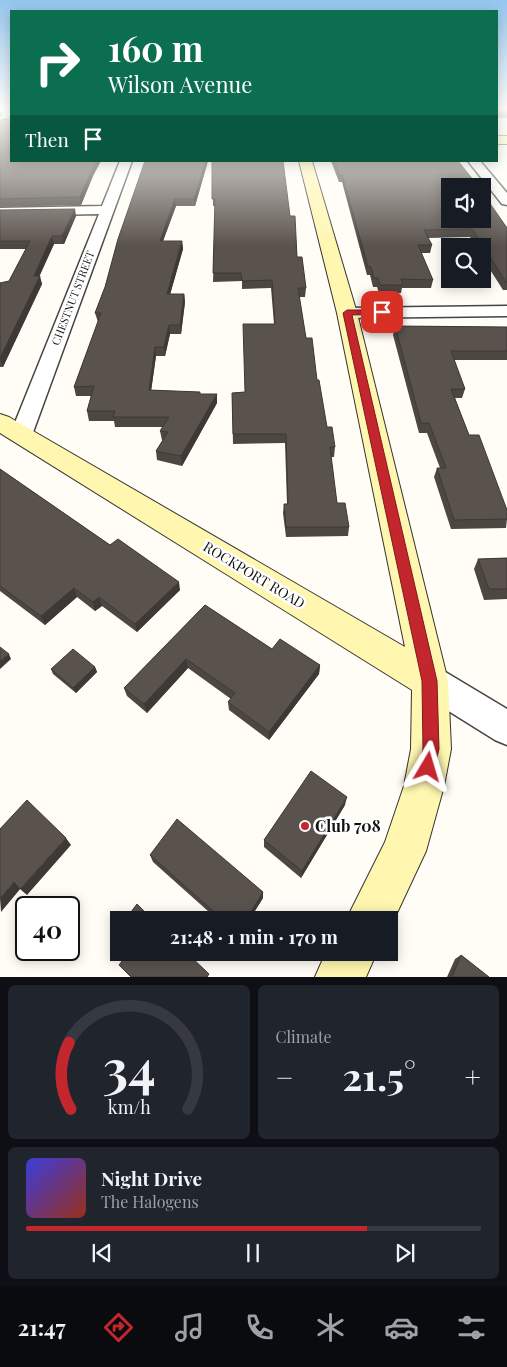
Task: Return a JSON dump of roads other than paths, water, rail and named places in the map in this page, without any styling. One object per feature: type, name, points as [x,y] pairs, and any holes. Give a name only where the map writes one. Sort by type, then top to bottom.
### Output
[{"type":"street","name":"CHESTNUT STREET","points":[[10,428],[107,210],[126,162]]},
{"type":"street","points":[[305,162],[347,313],[430,681],[431,749],[424,786],[404,851],[374,911]]},
{"type":"street","points":[[475,162],[507,201]]},
{"type":"street","points":[[0,212],[107,210]]},
{"type":"street","points":[[347,313],[507,311]]},
{"type":"street","name":"ROCKPORT ROAD","points":[[10,428],[507,728]]},
{"type":"street","points":[[340,977],[348,961]]},
{"type":"place","name":"Club 708","points":[[305,826]]}]
